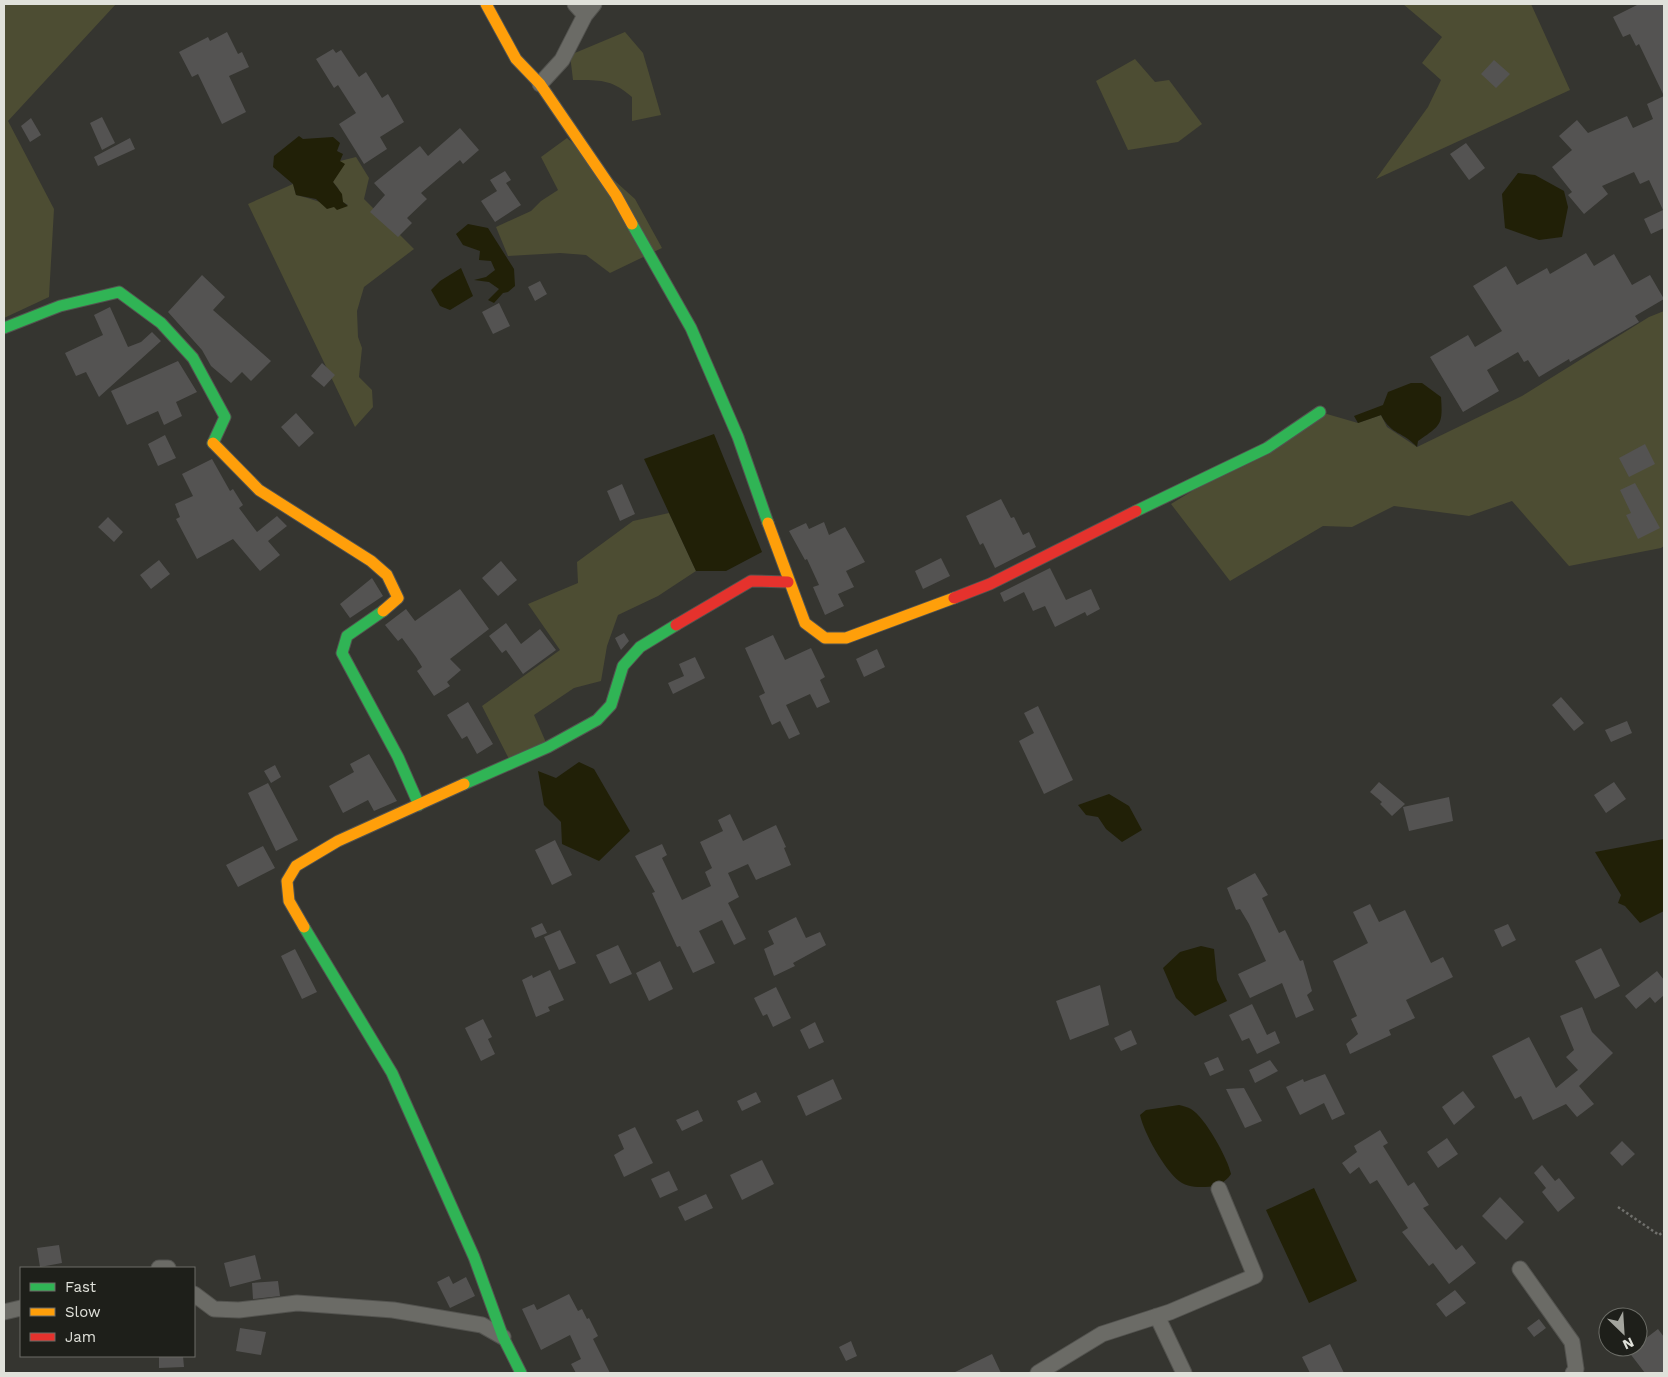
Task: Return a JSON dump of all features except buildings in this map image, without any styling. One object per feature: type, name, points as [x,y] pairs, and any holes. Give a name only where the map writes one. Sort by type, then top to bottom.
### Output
[{"type":"street","points":[[486,4],[516,59],[540,84],[616,196],[692,328],[738,437],[788,582],[805,623],[825,638],[846,638],[990,584],[1169,494],[1267,448],[1320,412]]},
{"type":"street","points":[[540,84],[562,60],[585,8]]},
{"type":"street","points":[[4,328],[40,312],[89,296],[119,292],[161,323],[193,358],[225,417],[212,443],[259,490],[291,512],[340,540],[387,575],[398,598],[393,604],[346,636],[342,653],[398,757],[419,805]]},
{"type":"street","points":[[521,1373],[503,1337],[474,1257],[392,1073],[289,901],[287,881],[296,866],[338,841],[548,746],[597,720],[611,705],[623,666],[640,647],[751,581],[788,582]]},
{"type":"street","points":[[1038,1373],[1102,1334],[1157,1316],[1255,1276],[1220,1189]]},
{"type":"street","points":[[1520,1269],[1572,1342],[1576,1369],[1573,1373]]},
{"type":"street","points":[[195,1295],[214,1309],[240,1310],[297,1303],[392,1310],[482,1325],[503,1337]]},
{"type":"street","points":[[4,1312],[20,1308]]},
{"type":"street","points":[[1157,1316],[1184,1373]]},
{"type":"path","points":[[1618,1207],[1659,1235],[1664,1231]]},
{"type":"green space","points":[[4,4],[116,4],[8,121],[54,209],[49,297],[4,318]]},
{"type":"green space","points":[[1403,4],[1531,4],[1570,90],[1376,179],[1428,107],[1441,80],[1422,63],[1442,37]]},
{"type":"green space","points":[[625,32],[643,53],[661,115],[632,121],[632,97],[625,91],[605,82],[573,80],[570,55]]},
{"type":"green space","points":[[1135,59],[1155,82],[1169,80],[1202,124],[1178,142],[1128,150],[1096,81]]},
{"type":"green space","points":[[567,138],[635,199],[662,248],[610,273],[586,255],[560,253],[508,256],[496,227],[531,211],[541,201],[558,190],[541,157]]},
{"type":"green space","points":[[356,157],[369,178],[364,199],[414,249],[364,287],[357,311],[358,337],[362,348],[359,377],[372,390],[373,407],[355,427],[248,204],[293,184],[296,195],[328,204],[348,205],[343,202],[338,188],[333,182],[340,161]]},
{"type":"green space","points":[[1664,311],[1664,546],[1661,548],[1569,566],[1512,501],[1469,516],[1394,506],[1352,527],[1323,526],[1230,581],[1171,504],[1320,412],[1358,423],[1381,415],[1387,427],[1417,447],[1522,396],[1649,317]]},
{"type":"green space","points":[[669,513],[696,571],[658,596],[618,615],[607,646],[601,681],[574,688],[534,715],[548,747],[511,763],[482,706],[560,650],[528,604],[578,583],[577,562],[633,521]]},
{"type":"shaded area","points":[[299,136],[303,139],[333,137],[340,143],[337,151],[343,154],[340,161],[345,164],[333,182],[342,194],[343,202],[348,206],[337,210],[334,207],[327,209],[316,199],[296,195],[293,184],[273,167],[274,156]]},
{"type":"shaded area","points":[[1518,173],[1535,175],[1564,191],[1568,207],[1562,237],[1539,240],[1505,228],[1502,194]]},
{"type":"shaded area","points":[[468,224],[488,228],[514,269],[515,286],[508,292],[503,293],[494,303],[488,300],[499,289],[489,282],[474,280],[486,277],[495,270],[491,261],[479,260],[480,251],[463,245],[456,234]]},
{"type":"shaded area","points":[[461,268],[473,296],[450,310],[440,306],[431,290],[440,281]]},
{"type":"shaded area","points":[[1411,383],[1422,383],[1441,397],[1441,419],[1439,424],[1418,441],[1417,447],[1407,438],[1389,427],[1381,415],[1358,423],[1354,416],[1383,405],[1388,392]]},
{"type":"shaded area","points":[[714,434],[762,552],[726,571],[696,571],[644,459]]},
{"type":"shaded area","points":[[579,762],[594,769],[630,831],[599,861],[562,844],[561,822],[544,805],[538,771],[556,778]]},
{"type":"shaded area","points":[[1109,794],[1129,806],[1142,830],[1122,842],[1106,829],[1098,817],[1086,815],[1078,805]]},
{"type":"shaded area","points":[[1664,839],[1664,911],[1640,923],[1625,906],[1618,903],[1621,895],[1595,852]]},
{"type":"shaded area","points":[[1201,946],[1214,949],[1217,980],[1227,1001],[1195,1016],[1176,998],[1163,968],[1180,952]]},
{"type":"shaded area","points":[[1179,1105],[1190,1108],[1197,1113],[1221,1149],[1231,1174],[1220,1184],[1198,1187],[1182,1183],[1167,1168],[1150,1141],[1140,1115],[1146,1110]]},
{"type":"shaded area","points":[[1314,1188],[1357,1281],[1309,1303],[1266,1210]]},
{"type":"traffic: fast","points":[[632,224],[691,328],[738,437],[768,523]]},
{"type":"traffic: fast","points":[[4,328],[60,306],[119,292],[161,323],[193,358],[225,417],[213,443]]},
{"type":"traffic: fast","points":[[1136,511],[1267,448],[1320,412]]},
{"type":"traffic: fast","points":[[383,611],[347,636],[342,653],[398,757],[419,805]]},
{"type":"traffic: fast","points":[[464,784],[548,747],[597,720],[611,705],[623,666],[640,647],[676,625]]},
{"type":"traffic: fast","points":[[304,927],[392,1073],[474,1257],[503,1337],[521,1373]]},
{"type":"traffic: slow","points":[[486,4],[516,59],[540,84],[616,195],[632,224]]},
{"type":"traffic: slow","points":[[213,443],[259,490],[371,561],[387,575],[398,598],[383,611]]},
{"type":"traffic: slow","points":[[768,523],[805,623],[825,638],[846,638],[954,598]]},
{"type":"traffic: slow","points":[[304,927],[289,901],[287,881],[296,866],[338,841],[464,784]]},
{"type":"traffic: jam","points":[[954,598],[990,584],[1136,511]]},
{"type":"traffic: jam","points":[[676,625],[751,581],[788,582]]}]
